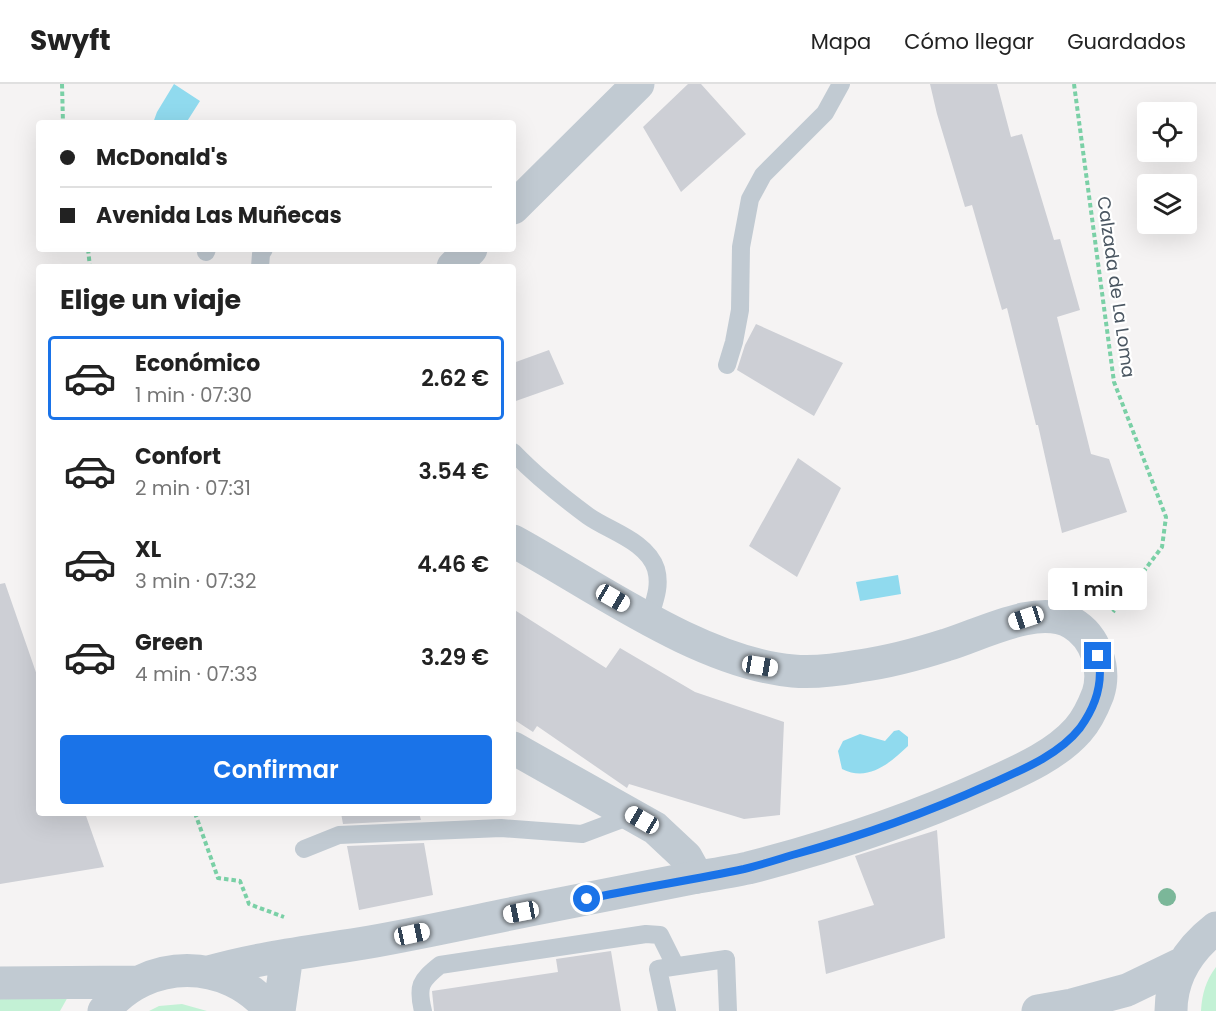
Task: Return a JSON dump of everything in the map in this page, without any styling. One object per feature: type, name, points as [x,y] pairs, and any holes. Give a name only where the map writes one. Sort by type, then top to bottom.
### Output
[{"type":"street","points":[[516,205],[638,84]]},
{"type":"street","points":[[209,972],[247,962],[368,942],[745,869],[825,846],[905,819],[1023,770],[1079,730],[1092,710],[1100,689],[1102,672],[1098,656],[1090,641],[1069,621],[1048,617],[1026,618],[948,645],[851,668],[795,671],[760,666],[734,659],[648,619],[516,543]]},
{"type":"street","points":[[516,750],[655,828],[686,857],[697,877]]},
{"type":"street","points":[[1171,1011],[1171,995],[1183,963],[1199,941],[1216,928]]},
{"type":"street","points":[[279,1011],[287,955]]},
{"type":"street","points":[[1038,1011],[1072,1005],[1127,990],[1183,963]]},
{"type":"street","points":[[104,1011],[124,990],[139,982],[152,976],[181,970],[209,972],[247,988],[271,1011]]},
{"type":"street","points":[[0,983],[139,982]]},
{"type":"lane","points":[[727,365],[740,310],[741,247],[750,199],[763,175],[825,113],[842,84]]},
{"type":"lane","points":[[516,455],[535,476],[590,517],[636,544],[651,558],[659,584],[648,619]]},
{"type":"lane","points":[[304,849],[339,835],[501,828],[582,834],[622,819],[628,813]]},
{"type":"lane","points":[[423,1011],[419,994],[424,978],[440,965],[646,934],[660,935],[675,965]]},
{"type":"lane","points":[[667,1011],[658,969],[726,959],[728,1011]]},
{"type":"path","points":[[62,84],[63,120]]},
{"type":"path","name":"Calzada de La Loma","points":[[1074,84],[1114,382],[1166,517],[1162,547],[1090,641]]},
{"type":"path","points":[[196,816],[219,878],[240,881],[249,904],[284,918]]},
{"type":"green space","points":[[1216,967],[1216,1011],[1201,1011],[1205,988]]},
{"type":"green space","points":[[69,995],[60,1011],[0,1011],[0,996]]},
{"type":"green space","points":[[182,1004],[207,1011],[149,1011],[159,1006]]},
{"type":"water","points":[[174,84],[200,101],[188,120],[154,120]]},
{"type":"water","points":[[898,575],[901,594],[860,601],[856,582]]},
{"type":"water","points":[[899,730],[908,737],[908,746],[886,765],[861,773],[842,769],[838,751],[843,741],[860,734],[885,741],[894,731]]},
{"type":"building","points":[[688,84],[701,84],[746,134],[681,192],[643,127]]},
{"type":"building","points":[[930,84],[997,84],[1011,137],[1022,134],[1054,240],[1060,239],[1080,310],[1057,317],[1091,454],[1109,459],[1127,512],[1062,533],[1038,425],[1036,425],[1007,308],[1002,310],[972,205],[965,207]]},
{"type":"building","points":[[756,324],[843,363],[814,416],[737,370],[745,345]]},
{"type":"building","points":[[549,350],[564,384],[516,401],[516,362]]},
{"type":"building","points":[[798,458],[841,488],[797,577],[749,546]]},
{"type":"building","points":[[5,583],[36,672],[36,816],[86,816],[104,867],[0,884],[0,584]]},
{"type":"building","points":[[516,611],[606,668],[620,648],[695,692],[784,722],[780,815],[744,819],[629,784],[627,788],[537,726],[533,732],[516,721]]},
{"type":"building","points":[[342,816],[420,816],[421,820],[343,824]]},
{"type":"building","points":[[937,830],[945,938],[826,974],[818,921],[874,905],[855,856]]},
{"type":"building","points":[[424,843],[433,895],[359,910],[347,846]]},
{"type":"building","points":[[611,951],[621,1011],[434,1011],[432,991],[558,972],[556,959]]},
{"type":"route","points":[[587,899],[745,869],[825,846],[905,819],[1023,770],[1079,730],[1092,710],[1100,689],[1102,672],[1098,656]]}]
